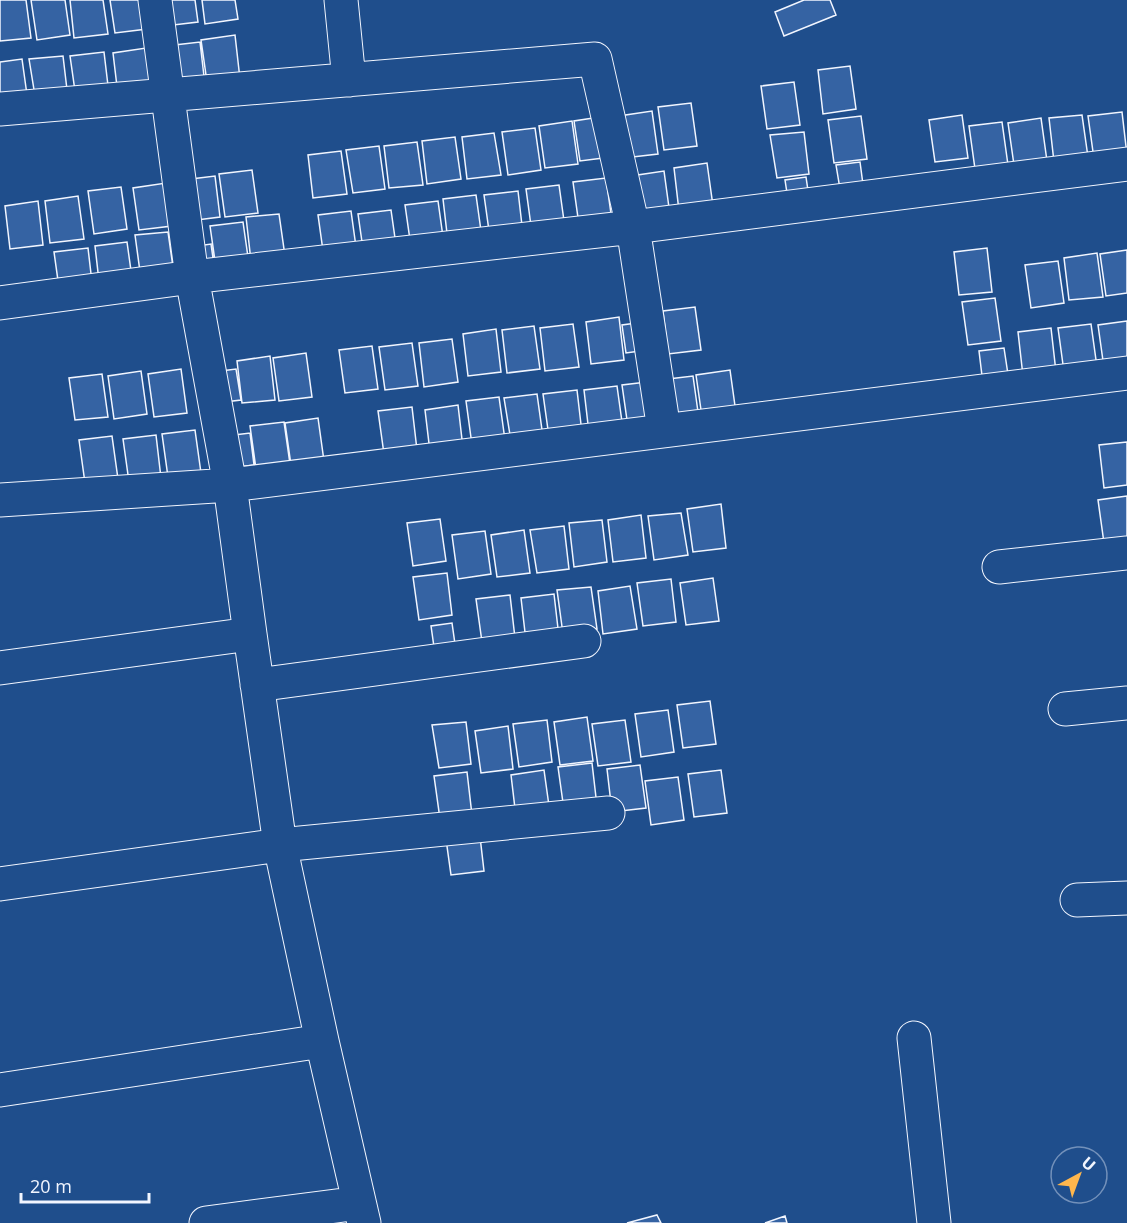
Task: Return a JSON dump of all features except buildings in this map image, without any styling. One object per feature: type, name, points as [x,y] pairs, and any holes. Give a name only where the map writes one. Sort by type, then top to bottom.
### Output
[{"type":"street","points":[[155,0],[192,277],[230,485],[280,845],[361,1213],[207,1223]]},
{"type":"street","points":[[341,0],[350,80]]},
{"type":"street","points":[[0,110],[595,59],[633,227],[664,430]]},
{"type":"street","points":[[0,303],[192,277],[633,227],[1127,164]]},
{"type":"street","points":[[0,500],[230,485],[1127,373]]},
{"type":"street","points":[[999,567],[1127,553]]},
{"type":"street","points":[[0,668],[250,634]]},
{"type":"street","points":[[257,685],[584,641]]},
{"type":"street","points":[[1065,709],[1127,704]]},
{"type":"street","points":[[0,884],[280,845],[608,813]]},
{"type":"street","points":[[1077,900],[1127,898]]},
{"type":"street","points":[[914,1038],[934,1223]]},
{"type":"street","points":[[0,1090],[322,1041]]}]
